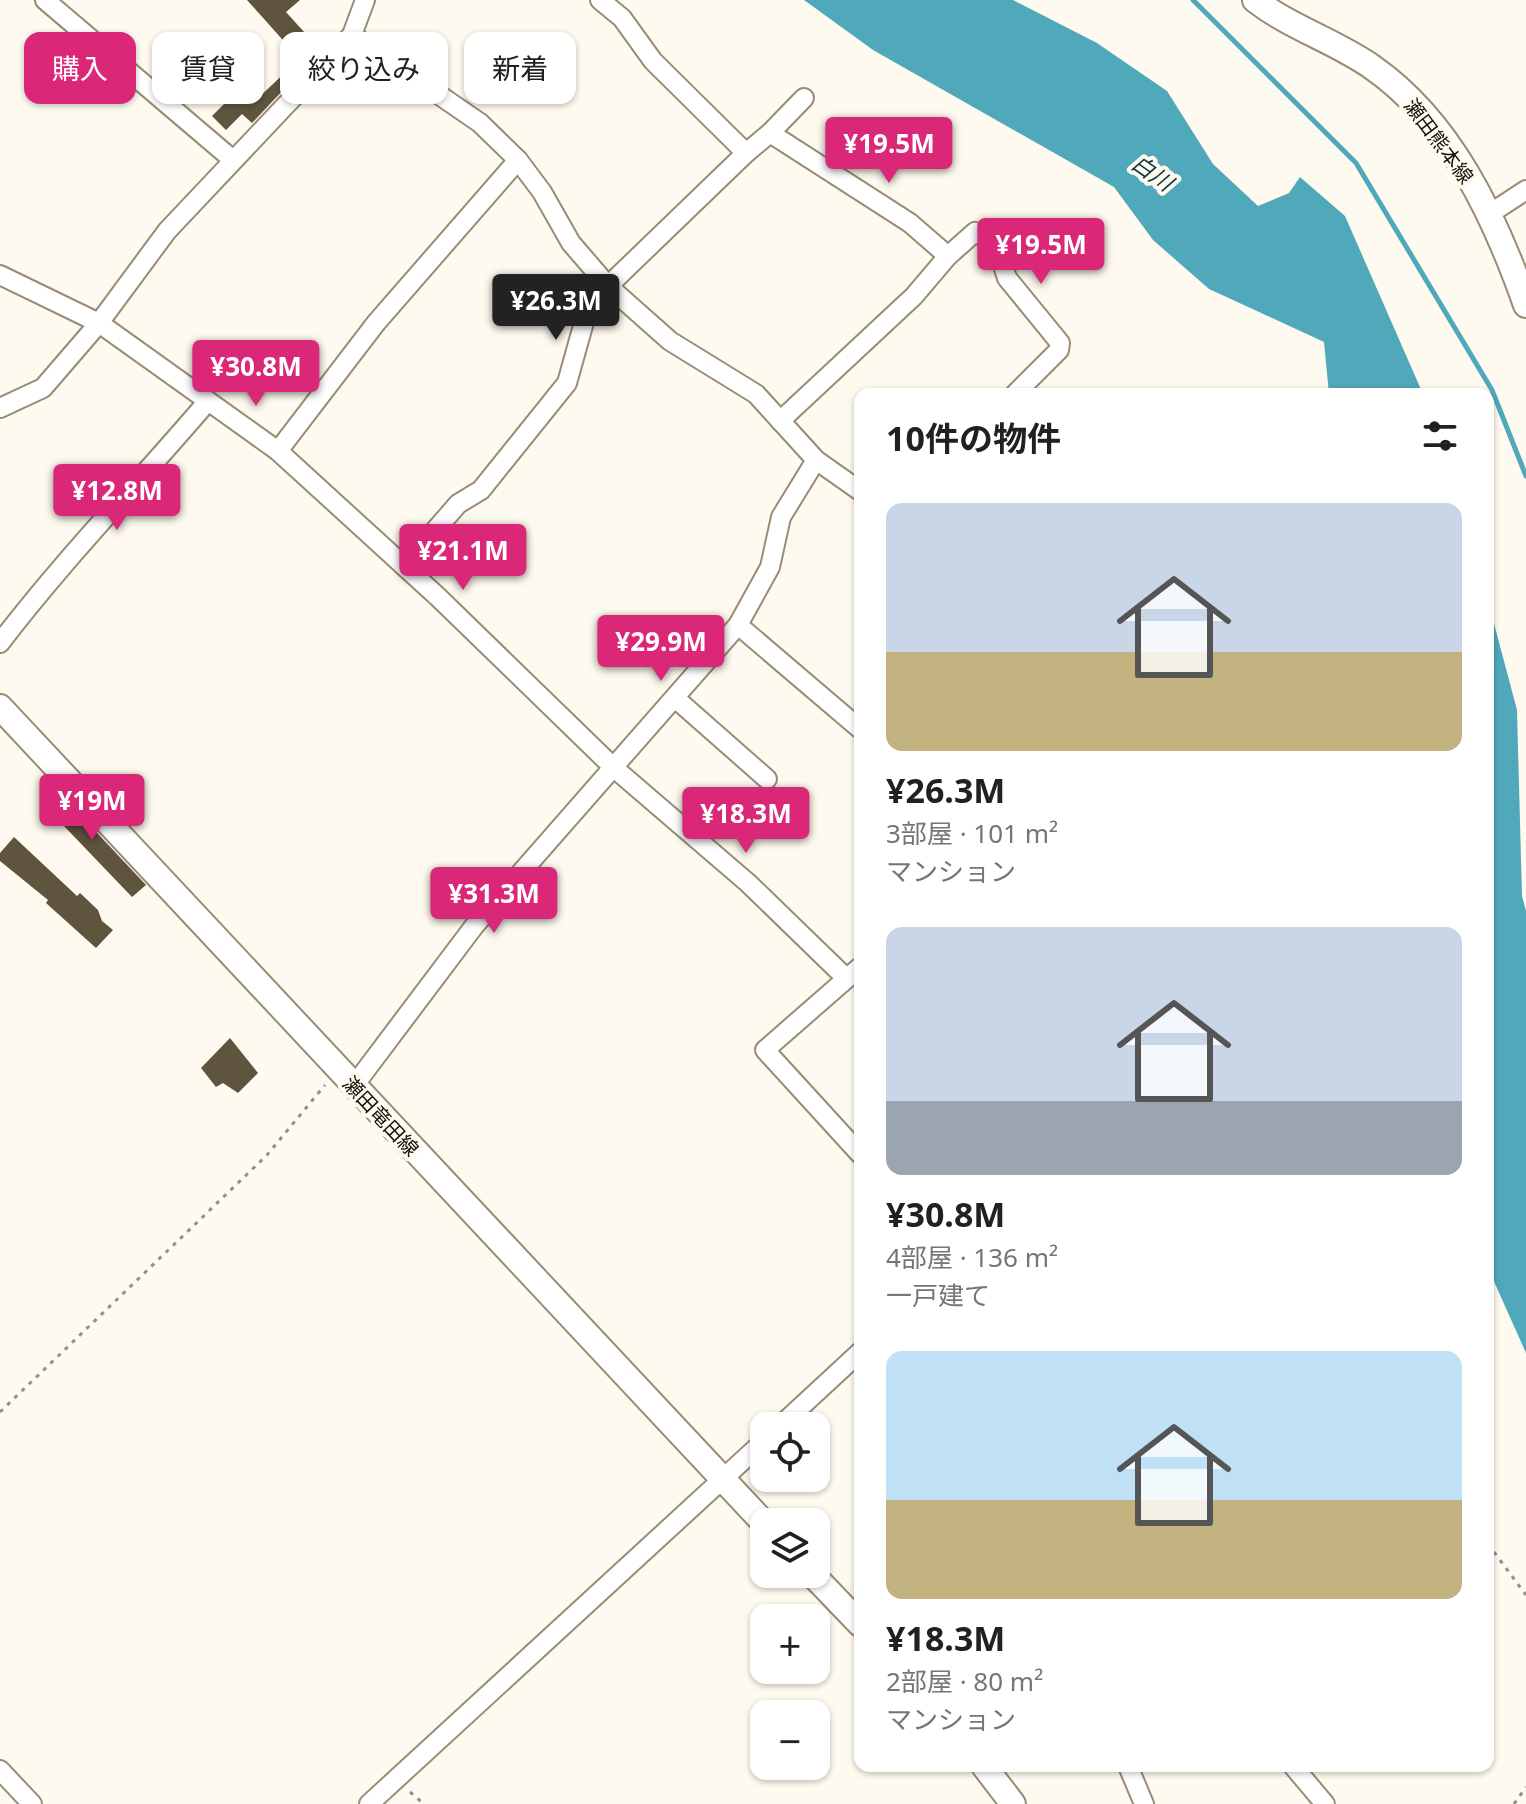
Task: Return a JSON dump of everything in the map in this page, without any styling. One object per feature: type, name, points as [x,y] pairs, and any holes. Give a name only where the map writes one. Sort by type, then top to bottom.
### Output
[{"type":"main road","name":"瀬田熊本線","points":[[1255,0],[1272,13],[1372,66],[1416,105],[1491,213],[1526,305]]},
{"type":"main road","name":"瀬田竜田線","points":[[0,707],[750,1508]]},
{"type":"main road","points":[[825,1588],[854,1618]]},
{"type":"main road","points":[[989,1772],[1013,1804]]},
{"type":"street","points":[[45,0],[233,160]]},
{"type":"street","points":[[353,32],[365,0]]},
{"type":"street","points":[[600,0],[622,18],[653,61],[746,153]]},
{"type":"street","points":[[404,566],[458,504],[481,490],[567,383],[586,315],[608,286],[804,98]]},
{"type":"street","points":[[448,101],[480,123],[518,160],[542,192],[571,243],[608,286],[670,341],[756,394],[816,460],[854,487]]},
{"type":"street","points":[[0,408],[43,388],[99,323],[167,231],[286,104]]},
{"type":"street","points":[[770,133],[910,223],[948,256]]},
{"type":"street","points":[[278,451],[376,323],[518,160]]},
{"type":"street","points":[[1491,213],[1526,190]]},
{"type":"street","points":[[780,421],[914,296],[948,256],[975,232],[996,244],[1007,278],[1060,343],[1059,350],[1021,388]]},
{"type":"street","points":[[0,275],[99,323],[278,451],[404,566],[614,768],[853,972],[765,1050],[854,1147]]},
{"type":"street","points":[[0,643],[95,525],[143,478],[208,401]]},
{"type":"street","points":[[346,1079],[475,925],[738,625],[770,567],[781,517],[816,460]]},
{"type":"street","points":[[738,625],[854,724]]},
{"type":"street","points":[[675,698],[767,779]]},
{"type":"street","points":[[795,1412],[854,1358]]},
{"type":"street","points":[[369,1804],[750,1454]]},
{"type":"street","points":[[0,1770],[32,1804]]},
{"type":"street","points":[[1131,1772],[1144,1804]]},
{"type":"street","points":[[1298,1772],[1325,1804]]},
{"type":"path","points":[[0,1412],[346,1079]]},
{"type":"path","points":[[1494,1552],[1526,1595]]},
{"type":"path","points":[[1514,1804],[1526,1787]]},
{"type":"water","name":"白川","points":[[804,0],[1013,0],[1097,43],[1167,91],[1213,164],[1258,206],[1289,193],[1300,177],[1345,216],[1420,388],[1328,388],[1324,342],[1209,289],[1153,240],[1114,187],[873,50]]},
{"type":"water","points":[[1494,624],[1517,710],[1522,896],[1526,911],[1526,1353],[1494,1281]]},
{"type":"building","points":[[247,0],[300,0],[286,12],[304,32],[280,32],[280,37]]},
{"type":"building","points":[[280,77],[280,93],[252,123],[242,114],[226,130],[212,116],[224,104],[264,104],[264,92]]},
{"type":"building","points":[[54,787],[146,885],[132,897],[40,801]]},
{"type":"building","points":[[14,837],[77,896],[80,893],[113,930],[96,948],[46,903],[48,900],[0,861],[0,853]]},
{"type":"building","points":[[230,1038],[258,1073],[238,1093],[223,1083],[216,1087],[201,1068]]},
{"type":"waterway","points":[[1193,0],[1356,163],[1491,388]]},
{"type":"waterway","points":[[1494,395],[1526,476]]}]
